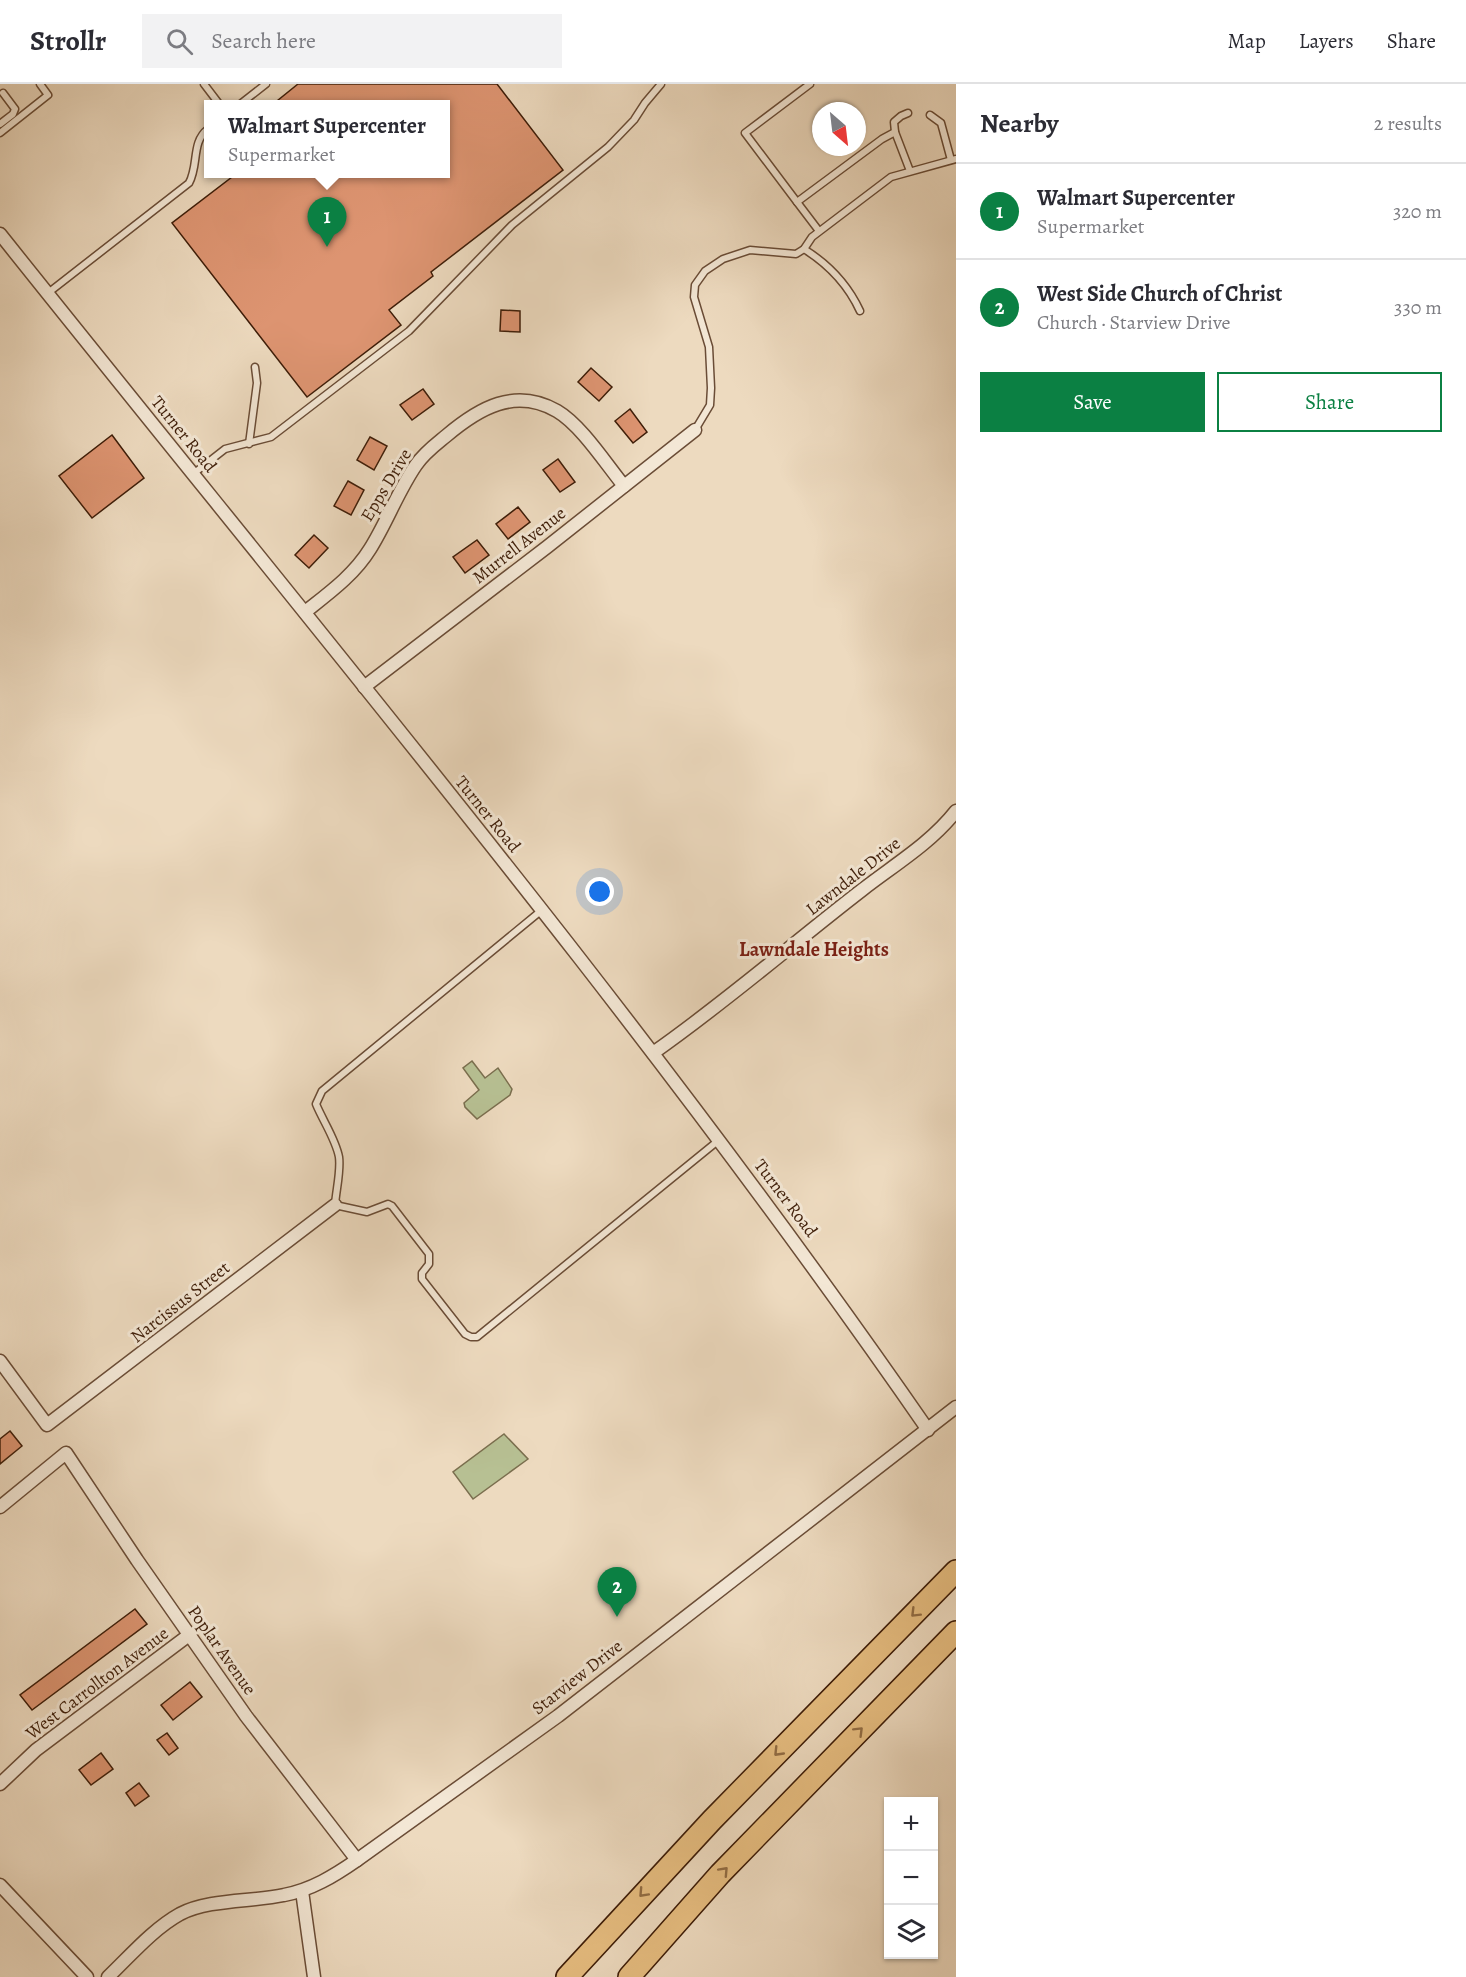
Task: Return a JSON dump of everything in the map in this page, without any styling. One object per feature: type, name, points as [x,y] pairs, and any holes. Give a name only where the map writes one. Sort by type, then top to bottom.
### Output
[{"type":"highway","points":[[567,1977],[712,1820],[956,1571]]},
{"type":"highway","points":[[629,1977],[720,1874],[956,1632]]},
{"type":"street","name":"Turner Road","points":[[0,234],[305,612],[653,1053],[851,1319],[928,1430]]},
{"type":"street","name":"Epps Drive","points":[[305,612],[355,570],[370,549],[409,477],[428,451],[482,409],[499,402],[530,402],[558,412],[574,424],[624,486]]},
{"type":"street","name":"Murrell Avenue","points":[[364,687],[695,430]]},
{"type":"street","name":"Lawndale Drive","points":[[653,1053],[723,1002],[862,890],[930,839],[956,811]]},
{"type":"street","name":"Narcissus Street","points":[[0,1361],[47,1425],[335,1205]]},
{"type":"street","name":"Starview Drive","points":[[108,1977],[165,1924],[181,1914],[199,1907],[282,1896],[302,1891],[329,1879],[558,1716],[956,1407]]},
{"type":"street","name":"Poplar Avenue","points":[[0,1507],[66,1453],[189,1635],[294,1780],[357,1860]]},
{"type":"street","name":"West Carrollton Avenue","points":[[0,1784],[36,1750],[189,1635]]},
{"type":"street","points":[[0,1885],[87,1977]]},
{"type":"street","points":[[302,1891],[314,1977]]},
{"type":"lane","points":[[0,133],[48,95],[40,84]]},
{"type":"lane","points":[[204,84],[216,100]]},
{"type":"lane","points":[[245,100],[266,84]]},
{"type":"lane","points":[[193,474],[225,448],[271,437],[409,330],[512,225],[608,147],[634,120],[661,84]]},
{"type":"lane","points":[[810,84],[746,133],[819,231]]},
{"type":"lane","points":[[0,124],[13,114],[15,109],[3,93]]},
{"type":"lane","points":[[908,113],[900,116],[894,122],[910,171]]},
{"type":"lane","points":[[695,430],[710,405],[709,347],[694,297],[695,285],[705,271],[723,259],[750,250],[796,254],[804,249],[819,231],[891,177],[953,159],[941,123],[930,115]]},
{"type":"lane","points":[[47,294],[189,183],[194,176],[198,142],[204,132]]},
{"type":"lane","points":[[797,202],[896,132]]},
{"type":"lane","points":[[804,249],[819,258],[851,292],[860,311]]},
{"type":"lane","points":[[249,444],[257,382],[255,367]]},
{"type":"lane","points":[[542,910],[322,1091],[316,1104],[336,1145],[339,1158],[335,1205],[367,1212],[388,1204],[393,1206],[429,1254],[429,1264],[422,1273],[422,1279],[465,1334],[477,1337],[719,1139]]},
{"type":"green space","points":[[472,1061],[485,1078],[498,1068],[512,1089],[510,1095],[477,1119],[464,1103],[479,1090],[463,1068]]},
{"type":"green space","points":[[504,1434],[528,1459],[473,1499],[453,1472]]},
{"type":"building","points":[[298,84],[497,84],[563,170],[431,272],[433,276],[389,310],[401,325],[307,397],[172,223],[231,178],[450,178],[450,100],[278,100]]},
{"type":"building","points":[[501,310],[520,311],[520,332],[500,331]]},
{"type":"building","points":[[591,368],[612,387],[599,401],[578,382]]},
{"type":"building","points":[[423,389],[434,404],[412,420],[400,405]]},
{"type":"building","points":[[630,409],[647,432],[633,443],[615,421]]},
{"type":"building","points":[[112,435],[144,478],[92,518],[59,476]]},
{"type":"building","points":[[370,437],[387,446],[374,470],[357,460]]},
{"type":"building","points":[[558,459],[575,482],[560,492],[543,470]]},
{"type":"building","points":[[348,481],[364,490],[351,515],[334,506]]},
{"type":"building","points":[[518,507],[530,522],[508,539],[496,524]]},
{"type":"building","points":[[314,535],[328,548],[309,568],[295,555]]},
{"type":"building","points":[[477,540],[489,555],[465,573],[453,557]]},
{"type":"building","points":[[10,1431],[22,1446],[0,1464],[0,1439]]},
{"type":"building","points":[[135,1609],[147,1624],[32,1710],[20,1695]]},
{"type":"building","points":[[190,1682],[202,1697],[173,1720],[161,1705]]},
{"type":"building","points":[[167,1733],[178,1748],[169,1755],[157,1740]]},
{"type":"building","points":[[101,1753],[113,1769],[91,1785],[79,1770]]},
{"type":"building","points":[[139,1783],[149,1796],[135,1806],[126,1793]]},
{"type":"place","name":"Walmart Supercenter","points":[[327,247]]},
{"type":"place","name":"West Side Church of Christ","points":[[617,1617]]},
{"type":"district","name":"Lawndale Heights","points":[[814,949]]}]
